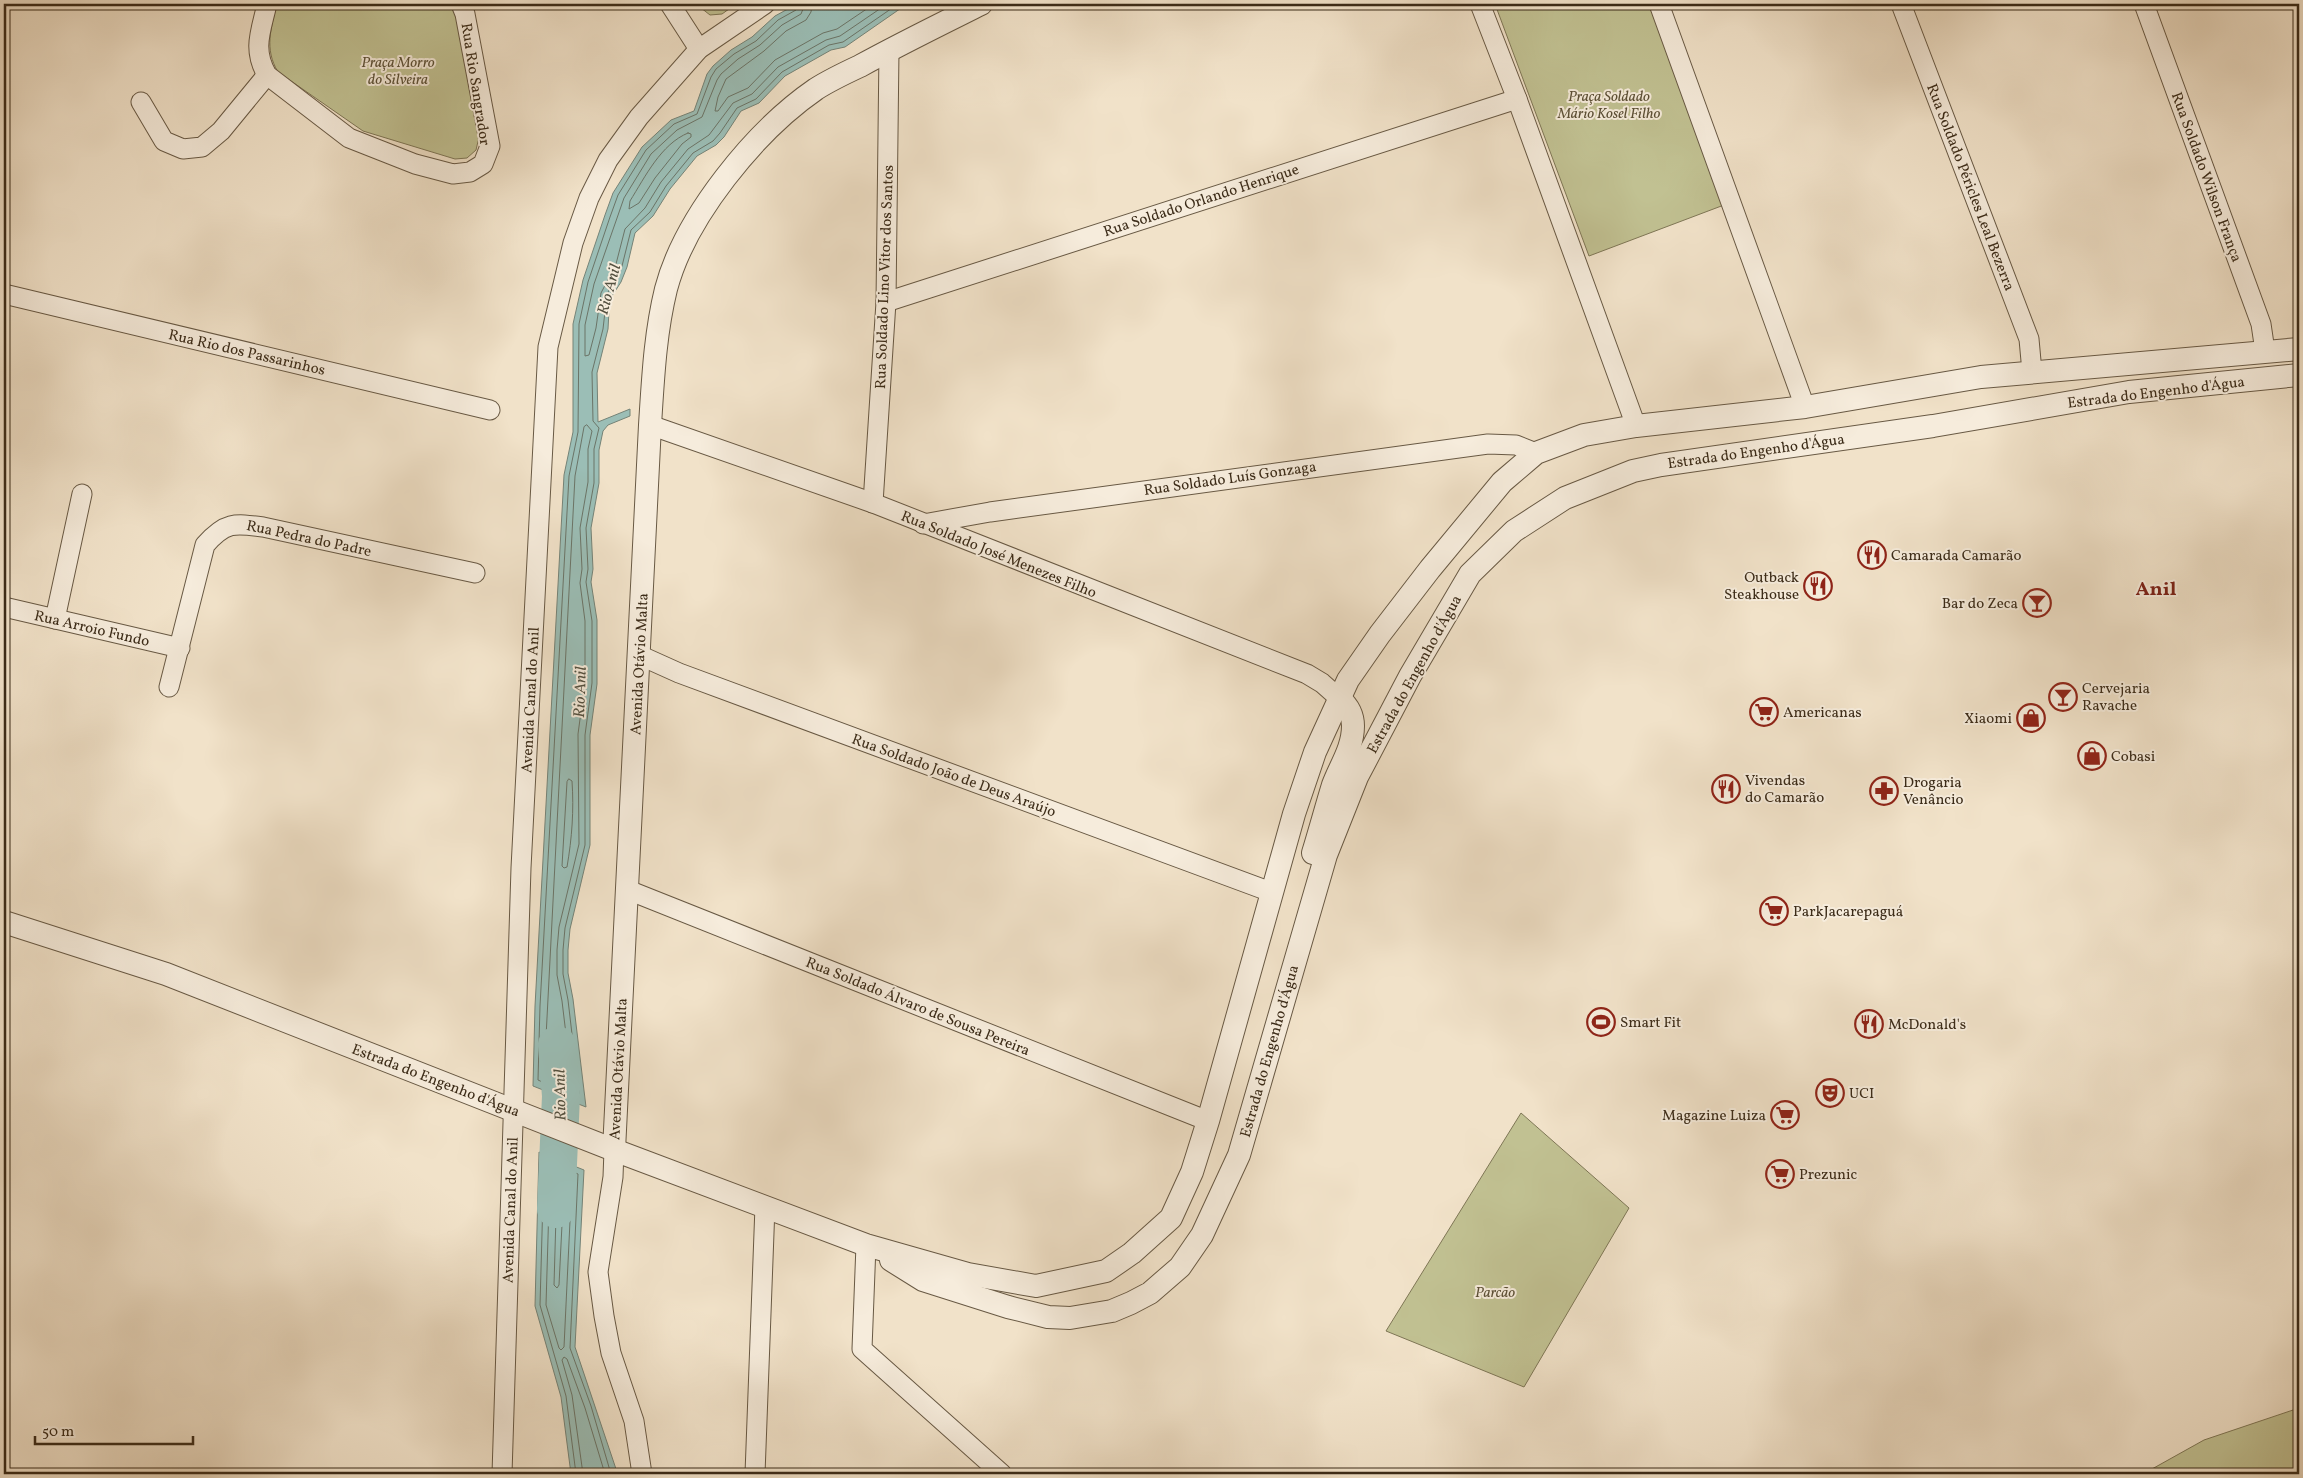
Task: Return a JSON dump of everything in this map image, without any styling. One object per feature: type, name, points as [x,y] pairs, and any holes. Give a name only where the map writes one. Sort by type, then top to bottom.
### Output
[{"type":"street","points":[[141,102],[164,141],[183,149],[202,147],[220,131],[268,75],[261,64],[257,46],[267,4]]},
{"type":"street","name":"Rua Rio Sangrador","points":[[268,75],[349,138],[415,164],[452,174],[470,172],[483,164],[490,146],[465,14],[461,4]]},
{"type":"street","points":[[670,4],[699,49]]},
{"type":"street","name":"Avenida Canal do Anil","points":[[502,1474],[521,1113],[521,868],[548,347],[574,243],[589,198],[608,160],[639,117],[699,49],[765,4]]},
{"type":"street","name":"Avenida Otávio Malta","points":[[642,1474],[634,1421],[612,1353],[604,1316],[598,1272],[613,1177],[607,1147],[628,890],[656,333],[667,287],[686,240],[707,204],[738,161],[778,120],[817,89],[982,4]]},
{"type":"street","points":[[1480,4],[1517,99],[1636,426]]},
{"type":"street","points":[[1659,4],[1805,407]]},
{"type":"street","name":"Rua Soldado Péricles Leal Bezerra","points":[[1901,4],[2029,339],[2032,372]]},
{"type":"street","name":"Rua Soldado Wilson França","points":[[2144,4],[2261,324],[2265,351]]},
{"type":"street","name":"Rua Soldado Lino Vitor dos Santos","points":[[873,504],[886,302],[890,50]]},
{"type":"street","name":"Rua Soldado Orlando Henrique","points":[[886,302],[1517,99]]},
{"type":"street","name":"Rua Rio dos Passarinhos","points":[[4,294],[490,410]]},
{"type":"street","name":"Estrada do Engenho d'Água","points":[[4,922],[166,974],[607,1147],[866,1245],[968,1274],[1036,1286],[1106,1271],[1132,1253],[1171,1218],[1192,1172],[1294,814],[1315,752],[1348,680],[1430,570],[1502,482],[1536,453],[1584,435],[1636,426],[1805,407],[1981,377],[2299,349]]},
{"type":"street","name":"Estrada do Engenho d'Água","points":[[866,1245],[923,1280],[1021,1311],[1048,1317],[1091,1316],[1112,1311],[1150,1293],[1166,1281],[1192,1252],[1202,1235],[1239,1155],[1326,855],[1357,777],[1410,676],[1470,574],[1514,531],[1565,498],[1633,471],[1662,465],[1933,426],[2129,392],[2299,375]]},
{"type":"street","name":"Rua Soldado José Menezes Filho","points":[[650,425],[873,504],[1306,674],[1322,683],[1340,699]]},
{"type":"street","name":"Rua Soldado Luís Gonzaga","points":[[923,524],[990,512],[1488,444],[1516,445],[1536,453]]},
{"type":"street","points":[[55,620],[82,494]]},
{"type":"street","name":"Rua Pedra do Padre","points":[[169,687],[205,545],[218,530],[238,524],[273,529],[475,573]]},
{"type":"street","name":"Rua Arroio Fundo","points":[[4,606],[55,620],[180,648]]},
{"type":"street","name":"Rua Soldado João de Deus Araújo","points":[[639,655],[679,673],[1271,892]]},
{"type":"street","points":[[1300,948],[1311,858],[1334,784],[1351,744],[1352,716],[1340,699]]},
{"type":"street","name":"Rua Soldado Álvaro de Sousa Pereira","points":[[628,890],[1208,1121]]},
{"type":"street","points":[[755,1474],[765,1206]]},
{"type":"street","points":[[866,1245],[862,1349],[1002,1474]]},
{"type":"green space","name":"Praça Morro do Silveira","points":[[277,4],[454,4],[479,137],[476,150],[467,158],[455,159],[363,131],[278,72],[270,47],[271,30]]},
{"type":"green space","points":[[696,4],[736,4],[722,14],[710,15]]},
{"type":"green space","name":"Praça Soldado Mário Kosel Filho","points":[[1495,4],[1649,4],[1724,205],[1589,256]]},
{"type":"green space","name":"Parcão","points":[[1521,1113],[1629,1208],[1524,1387],[1386,1331]]},
{"type":"green space","points":[[2299,1408],[2299,1474],[2143,1474],[2204,1440]]},
{"type":"water","points":[[797,4],[907,4],[845,47],[831,50],[785,76],[759,103],[741,111],[724,137],[716,145],[697,156],[670,189],[653,216],[635,233],[627,267],[621,282],[612,296],[608,329],[597,373],[598,422],[630,409],[630,416],[608,425],[603,431],[599,450],[599,483],[591,528],[593,569],[591,582],[597,620],[597,684],[590,735],[590,845],[570,929],[568,950],[568,973],[586,1107],[533,1086],[535,1006],[564,475],[573,432],[573,324],[583,280],[613,193],[642,147],[671,120],[694,111],[707,74],[713,66],[731,50],[752,37],[775,16]]},
{"type":"water","points":[[539,1152],[584,1170],[575,1347],[616,1469],[616,1474],[571,1474],[561,1397],[535,1306]]},
{"type":"waterway","name":"Rio Anil","points":[[556,1209],[561,1096],[557,1045]]},
{"type":"place","name":"Camarada Camarão","points":[[1872,555]]},
{"type":"place","name":"Outback Steakhouse","points":[[1818,586]]},
{"type":"place","name":"Bar do Zeca","points":[[2037,603]]},
{"type":"place","name":"Cervejaria Ravache","points":[[2063,697]]},
{"type":"place","name":"Americanas","points":[[1764,712]]},
{"type":"place","name":"Xiaomi","points":[[2031,718]]},
{"type":"place","name":"Cobasi","points":[[2092,756]]},
{"type":"place","name":"Vivendas do Camarão","points":[[1726,789]]},
{"type":"place","name":"Drogaria Venâncio","points":[[1884,791]]},
{"type":"place","name":"ParkJacarepaguá","points":[[1774,911]]},
{"type":"place","name":"Smart Fit","points":[[1601,1022]]},
{"type":"place","name":"McDonald's","points":[[1869,1024]]},
{"type":"place","name":"UCI","points":[[1830,1093]]},
{"type":"place","name":"Magazine Luiza","points":[[1785,1115]]},
{"type":"place","name":"Prezunic","points":[[1780,1174]]},
{"type":"district","name":"Anil","points":[[2156,588]]}]
